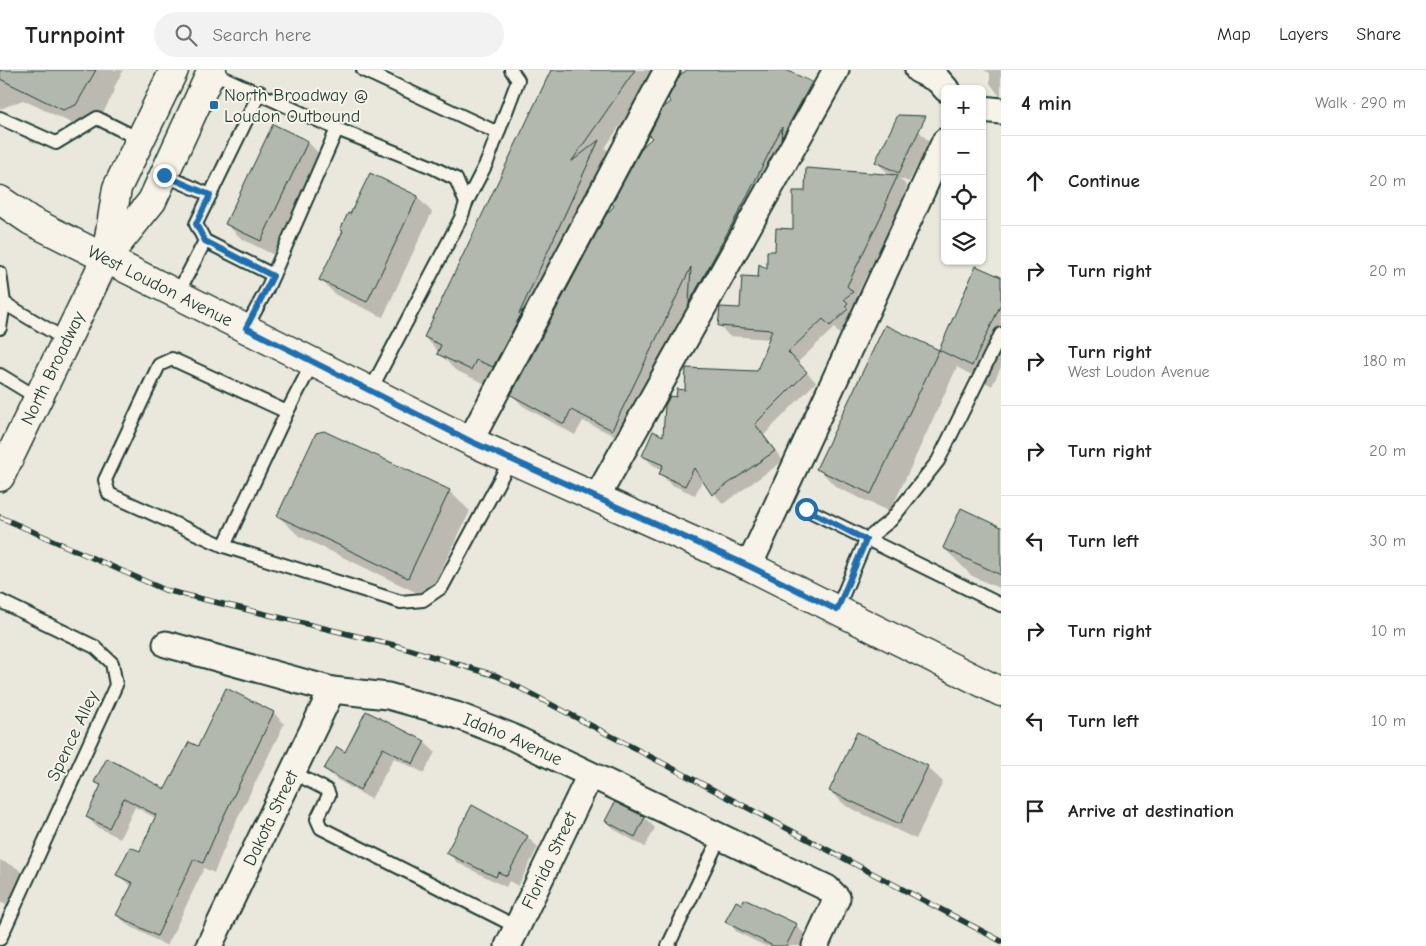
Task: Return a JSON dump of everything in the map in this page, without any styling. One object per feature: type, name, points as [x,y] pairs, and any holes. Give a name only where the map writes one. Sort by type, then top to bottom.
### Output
[{"type":"main road","name":"North Broadway","points":[[106,258],[118,188],[174,70]]},
{"type":"main road","name":"North Broadway","points":[[0,477],[106,258],[152,201],[211,71]]},
{"type":"main road","name":"West Loudon Avenue","points":[[0,200],[29,220],[470,441],[749,566],[1001,692]]},
{"type":"street","points":[[470,441],[667,70]]},
{"type":"street","points":[[918,70],[938,80],[942,85]]},
{"type":"street","points":[[597,497],[829,72]]},
{"type":"street","points":[[986,109],[1001,111]]},
{"type":"street","points":[[749,566],[941,150]]},
{"type":"street","name":"Idaho Avenue","points":[[166,644],[332,690],[388,696],[456,714],[510,736],[827,888],[838,898],[815,946]]},
{"type":"street","name":"Dakota Street","points":[[209,946],[332,690]]},
{"type":"street","name":"Florida Street","points":[[513,936],[590,775]]},
{"type":"lane","points":[[363,70],[498,133]]},
{"type":"lane","points":[[370,391],[461,218],[498,133],[518,80],[511,70]]},
{"type":"lane","points":[[211,71],[337,129],[432,167],[456,179],[466,204]]},
{"type":"lane","points":[[260,92],[196,224],[205,241],[273,276]]},
{"type":"lane","points":[[0,118],[56,143],[97,118],[141,140]]},
{"type":"lane","points":[[246,328],[273,276],[337,129]]},
{"type":"lane","points":[[164,175],[210,195]]},
{"type":"lane","points":[[178,293],[205,241]]},
{"type":"lane","points":[[0,273],[4,303],[0,328]]},
{"type":"lane","points":[[4,303],[66,340]]},
{"type":"lane","points":[[837,610],[866,540],[891,520],[938,460],[1001,334]]},
{"type":"lane","points":[[287,412],[172,359],[159,366],[105,480],[109,494],[224,546],[400,602],[423,600],[442,588],[511,459]]},
{"type":"lane","points":[[224,546],[287,412],[313,362]]},
{"type":"lane","points":[[0,375],[38,398]]},
{"type":"lane","points":[[806,509],[1001,605]]},
{"type":"lane","name":"Spence Alley","points":[[0,601],[96,647],[112,663],[116,685],[0,939]]},
{"type":"lane","points":[[292,772],[327,790],[329,795],[317,819],[321,828],[513,936]]},
{"type":"lane","points":[[668,946],[720,837]]},
{"type":"building","points":[[0,70],[96,70],[76,105],[63,110],[0,79]]},
{"type":"building","points":[[551,70],[635,70],[571,162],[599,140],[519,314],[524,309],[493,367],[476,360],[471,370],[437,354],[441,345],[424,337]]},
{"type":"building","points":[[687,70],[786,70],[812,82],[781,139],[782,127],[747,197],[689,303],[691,267],[612,430],[571,410],[564,424],[511,395],[606,215],[614,206],[612,203],[643,146],[652,138],[649,135],[662,109],[671,102],[668,98],[680,75]]},
{"type":"building","points":[[898,115],[926,116],[899,173],[875,162]]},
{"type":"building","points":[[273,124],[308,141],[261,241],[225,224]]},
{"type":"building","points":[[806,168],[898,175],[885,203],[887,204],[847,286],[853,292],[844,299],[848,303],[845,306],[848,309],[830,326],[823,319],[788,352],[807,372],[755,424],[775,451],[712,495],[694,468],[685,486],[659,474],[663,465],[642,456],[653,431],[663,436],[665,406],[670,396],[676,397],[677,389],[685,390],[686,368],[757,371],[772,330],[718,326],[720,307],[740,308],[742,276],[758,277],[759,264],[767,269],[767,251],[775,251],[776,228],[793,229],[793,191],[805,191]]},
{"type":"building","points":[[370,173],[418,196],[367,302],[319,280],[343,231],[340,230],[348,213],[350,214]]},
{"type":"building","points":[[976,266],[1001,277],[1001,304],[972,366],[939,350]]},
{"type":"building","points":[[885,325],[939,350],[871,494],[816,469]]},
{"type":"building","points":[[324,431],[450,490],[408,578],[277,516],[316,433]]},
{"type":"building","points":[[961,508],[1001,527],[1001,575],[943,548]]},
{"type":"building","points":[[226,688],[274,712],[203,863],[194,859],[157,936],[116,915],[133,883],[116,875],[130,847],[140,851],[156,815],[124,798],[109,828],[86,817],[101,785],[94,782],[107,758],[165,789],[189,742],[198,746]]},
{"type":"building","points":[[366,711],[425,741],[413,764],[383,748],[360,790],[324,769],[337,747],[345,752]]},
{"type":"building","points":[[857,732],[928,766],[900,824],[829,791]]},
{"type":"building","points":[[615,802],[645,817],[635,837],[605,821]]},
{"type":"building","points":[[472,805],[528,836],[507,876],[498,872],[496,877],[446,853]]},
{"type":"building","points":[[744,899],[797,924],[786,946],[773,946],[725,922],[736,901],[742,904]]},
{"type":"railway","points":[[0,517],[165,590],[394,645],[497,676],[1001,941]]},
{"type":"place","name":"North Broadway @ Loudon Outbound","points":[[214,105]]},
{"type":"route","points":[[164,175],[210,195],[196,224],[205,241],[273,276],[246,328],[470,441],[749,566],[837,610],[866,540],[806,509]]}]
